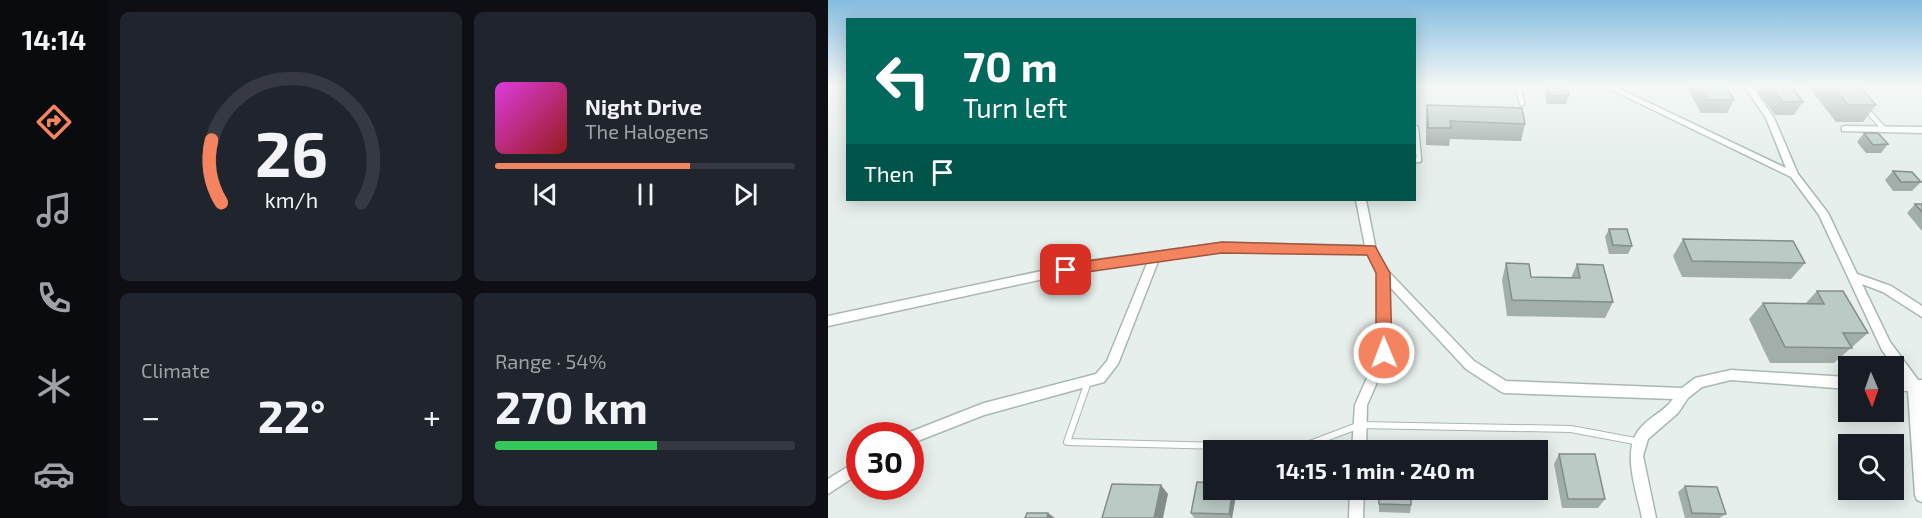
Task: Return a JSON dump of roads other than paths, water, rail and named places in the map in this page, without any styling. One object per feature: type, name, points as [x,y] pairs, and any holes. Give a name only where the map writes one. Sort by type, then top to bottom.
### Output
[{"type":"street","points":[[1659,110],[1794,175]]},
{"type":"street","points":[[1765,110],[1794,175],[1823,213],[1886,346],[1918,385],[1922,495]]},
{"type":"street","points":[[1845,129],[1922,130]]},
{"type":"street","points":[[1361,201],[1371,250],[1383,273],[1470,364],[1504,387],[1684,394]]},
{"type":"street","points":[[828,321],[1089,265],[1222,248],[1371,250]]},
{"type":"street","points":[[924,433],[984,409],[1100,378],[1112,364],[1155,257]]},
{"type":"street","points":[[1359,440],[1361,405],[1384,353],[1383,273]]},
{"type":"street","points":[[1854,277],[1887,289],[1922,312]]},
{"type":"street","points":[[1649,518],[1636,456],[1643,435],[1674,409],[1684,394],[1699,382],[1731,375],[1838,381]]},
{"type":"street","points":[[828,487],[846,475]]},
{"type":"street","points":[[1356,518],[1357,500]]},
{"type":"lane","points":[[1867,110],[1884,129]]},
{"type":"lane","points":[[1416,129],[1419,160],[1416,160]]},
{"type":"lane","points":[[1088,382],[1067,442],[1299,448],[1360,425],[1571,429],[1641,442]]}]
